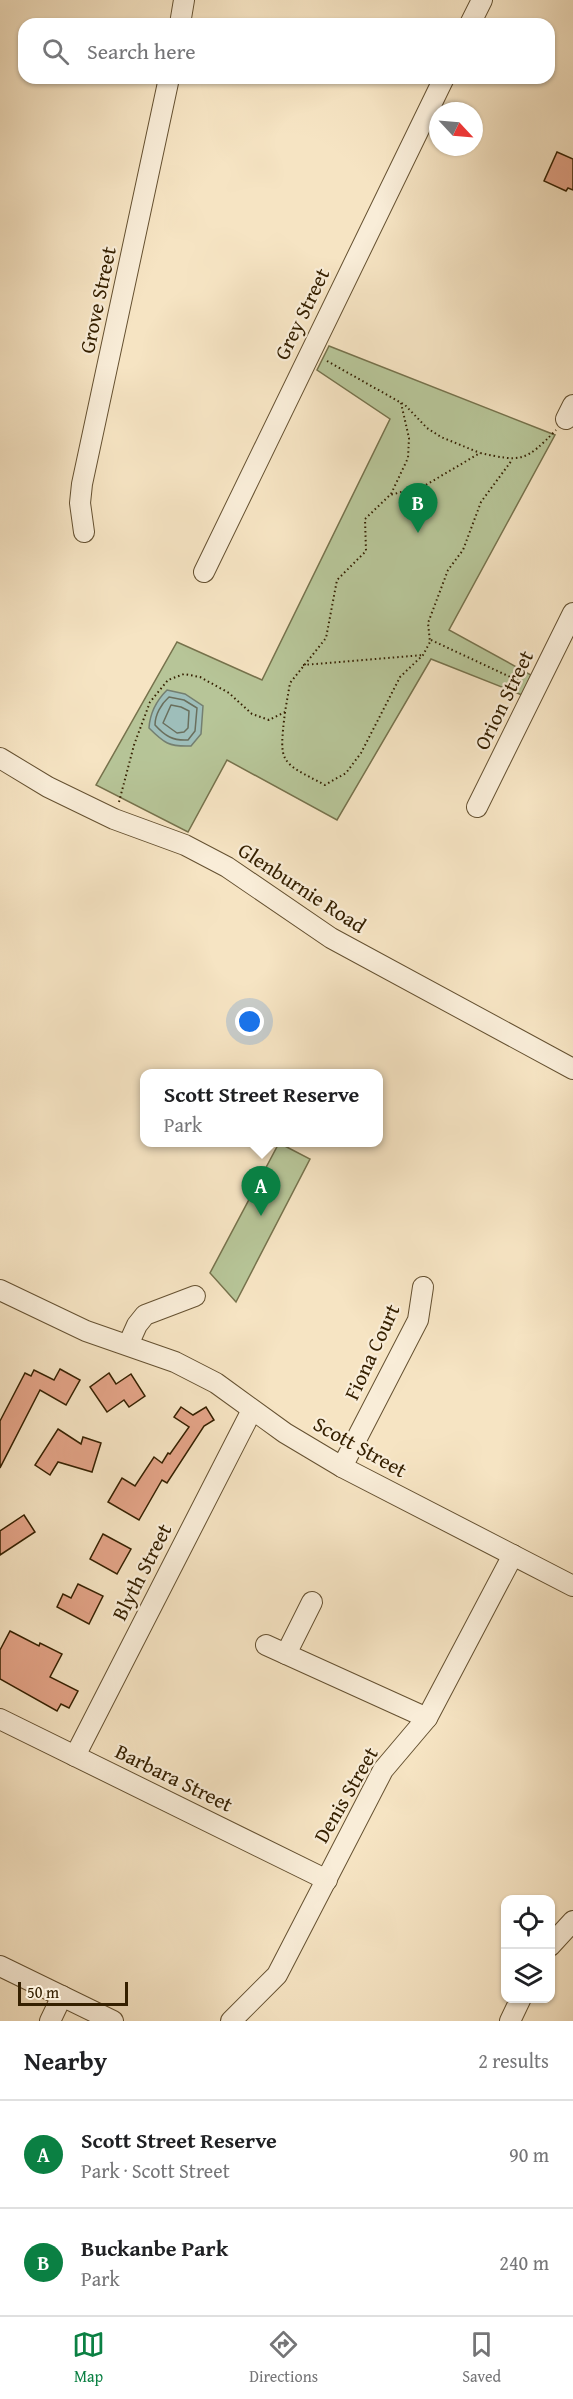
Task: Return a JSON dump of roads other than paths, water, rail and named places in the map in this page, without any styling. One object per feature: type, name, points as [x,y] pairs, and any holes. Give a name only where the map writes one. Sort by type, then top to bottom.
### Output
[{"type":"street","points":[[181,18],[184,0]]},
{"type":"street","points":[[473,18],[482,0]]},
{"type":"street","name":"Grove Street","points":[[84,532],[82,484],[168,84]]},
{"type":"street","name":"Grey Street","points":[[204,572],[441,84]]},
{"type":"street","name":"Orion Street","points":[[477,807],[573,613]]},
{"type":"street","name":"Glenburnie Road","points":[[0,758],[48,787],[114,819],[185,845],[227,867],[331,938],[573,1069]]},
{"type":"street","name":"Fiona Court","points":[[342,1467],[418,1320],[423,1287]]},
{"type":"street","name":"Scott Street","points":[[0,1290],[86,1331],[175,1362],[216,1383],[252,1410],[342,1467],[572,1585]]},
{"type":"street","points":[[128,1345],[137,1324],[145,1315],[195,1296]]},
{"type":"street","name":"Blyth Street","points":[[75,1756],[252,1410]]},
{"type":"street","name":"Denis Street","points":[[231,2021],[277,1975],[383,1770],[427,1718],[513,1555]]},
{"type":"street","points":[[286,1654],[312,1602]]},
{"type":"street","points":[[266,1645],[427,1718]]},
{"type":"street","name":"Barbara Street","points":[[0,1719],[327,1880]]},
{"type":"street","points":[[555,1941],[573,1921]]},
{"type":"street","points":[[0,1966],[113,2021]]},
{"type":"street","points":[[50,2021],[62,1996]]},
{"type":"street","points":[[510,2021],[519,2003]]},
{"type":"water","points":[[167,690],[185,694],[203,706],[201,734],[191,746],[167,743],[149,728],[154,707]]},
{"type":"place","name":"Buckanbe Park","points":[[418,533]]},
{"type":"place","name":"Scott Street Reserve","points":[[261,1216]]}]
